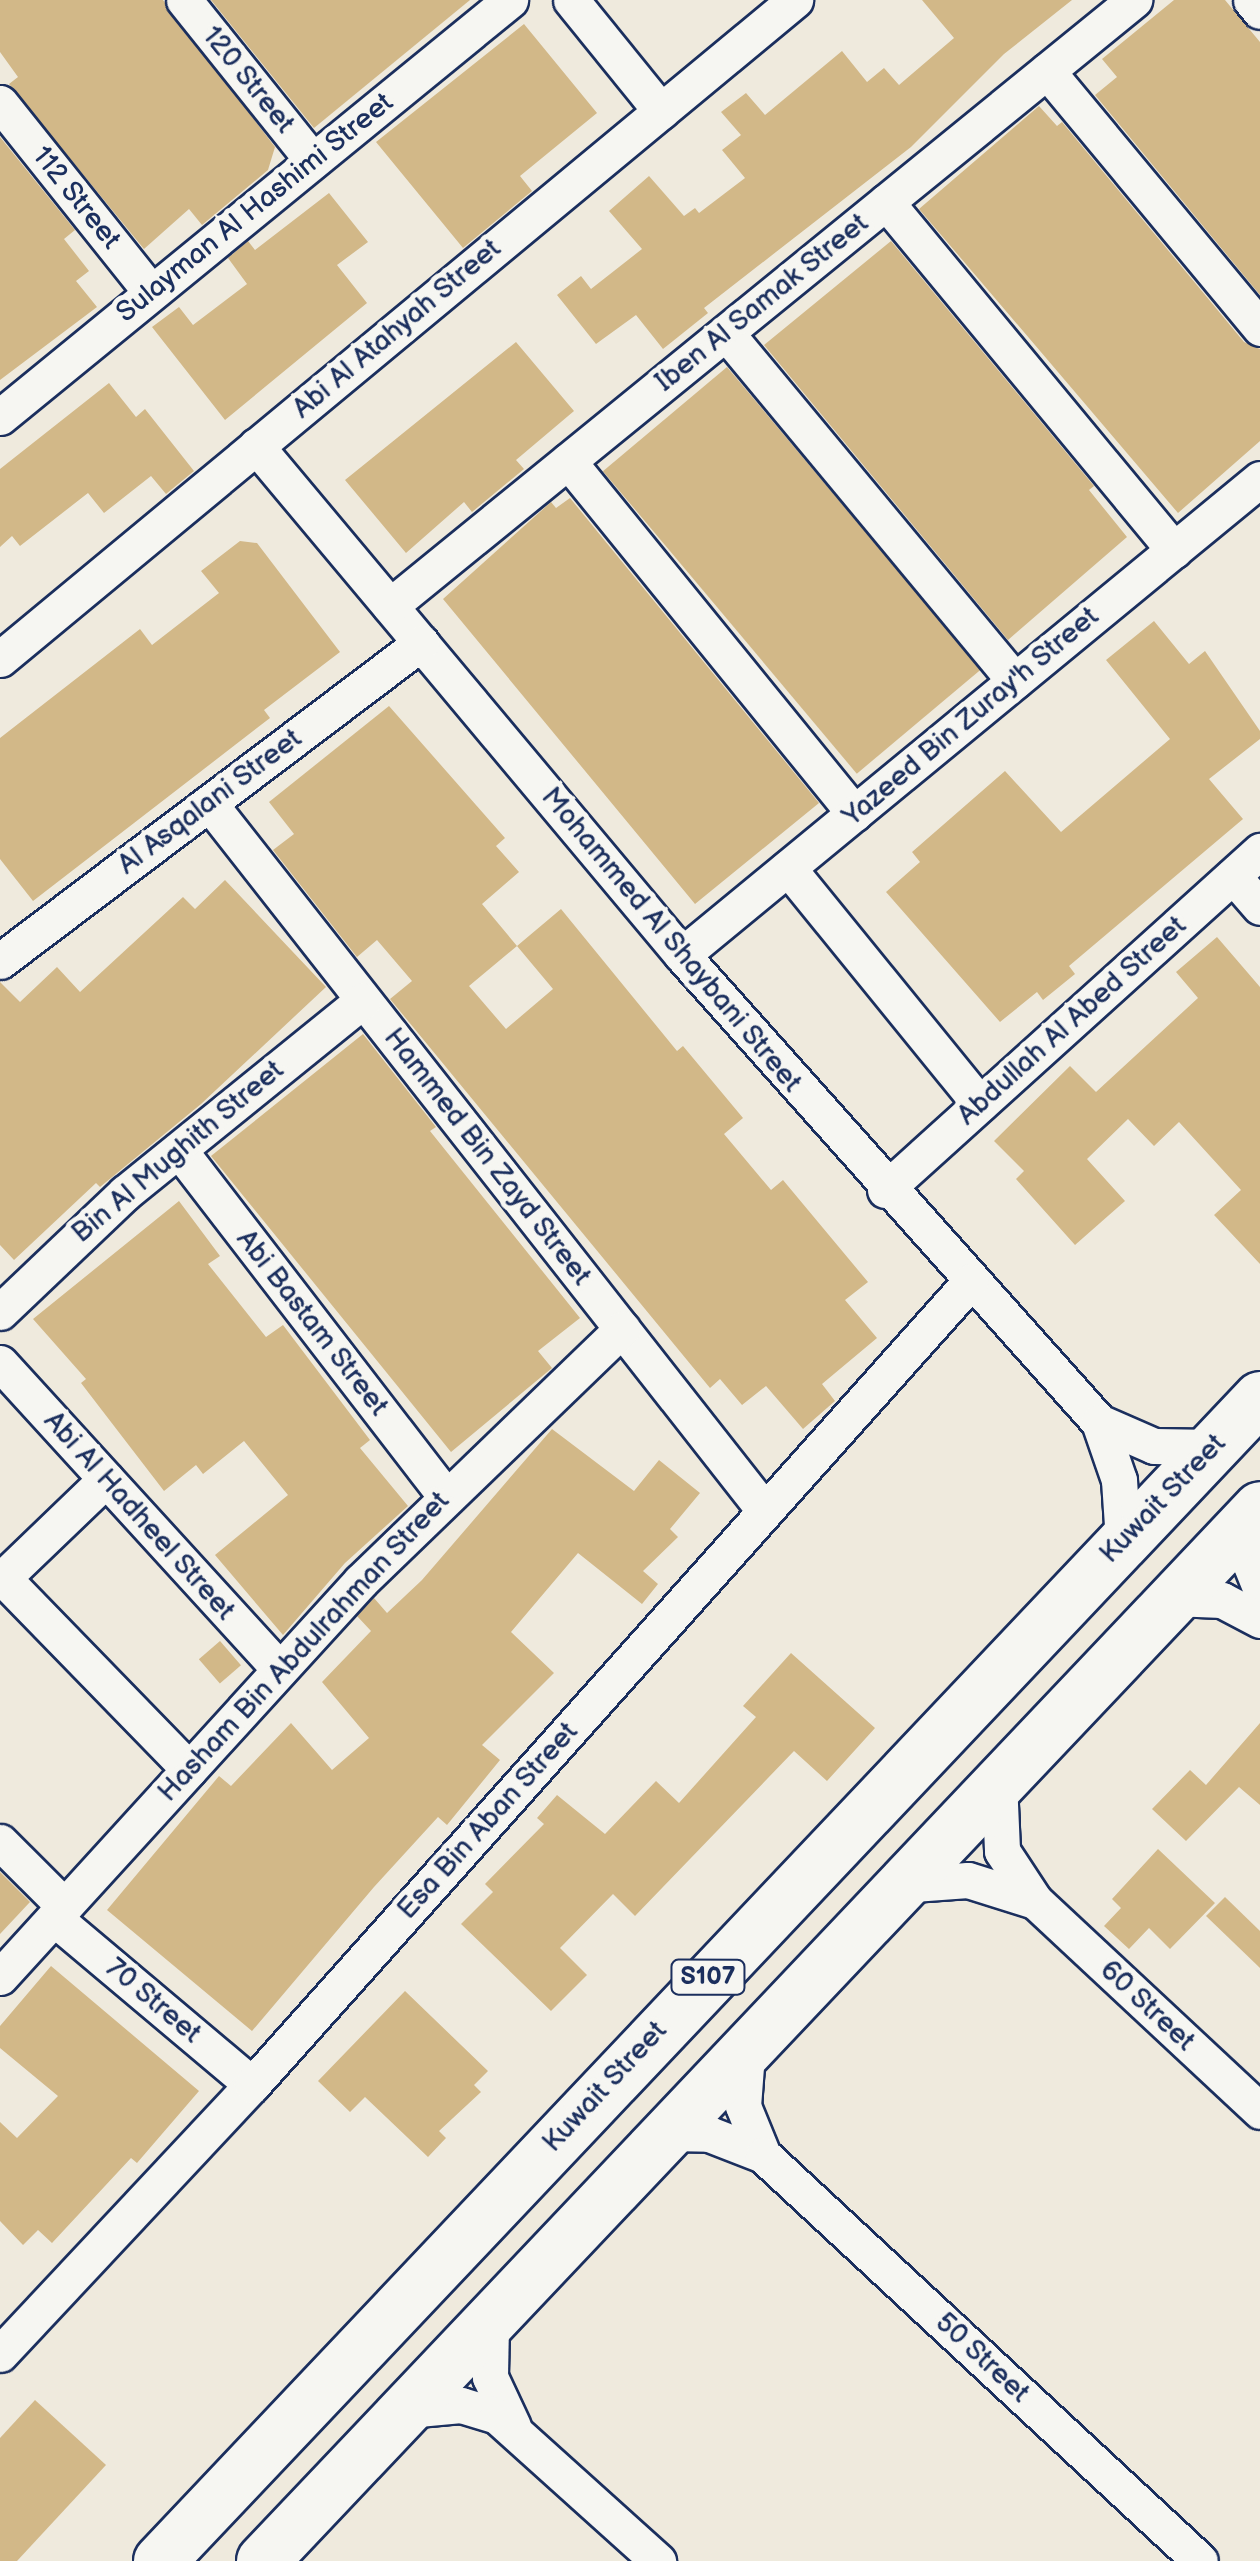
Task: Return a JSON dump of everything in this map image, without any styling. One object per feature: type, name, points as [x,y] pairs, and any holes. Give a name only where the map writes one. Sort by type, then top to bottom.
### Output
[{"type":"main road","name":"Kuwait Street","points":[[160,2561],[734,1949],[1260,1398]]},
{"type":"main road","name":"S107","points":[[263,2561],[747,2053],[1256,1503]]},
{"type":"main road","points":[[563,2248],[541,2228],[542,2204],[679,2052],[734,1949]]},
{"type":"street","name":"120 Street","points":[[184,0],[313,161]]},
{"type":"street","name":"Sulayman Al Hashimi Street","points":[[0,417],[510,0]]},
{"type":"street","points":[[570,0],[661,111]]},
{"type":"street","name":"Abi Al Atahyah Street","points":[[0,658],[795,0]]},
{"type":"street","name":"Iben Al Samak Street","points":[[390,606],[1134,0]]},
{"type":"street","points":[[1251,0],[1260,11]]},
{"type":"street","points":[[1047,71],[1260,328]]},
{"type":"street","name":"112 Street","points":[[0,104],[152,292]]},
{"type":"street","points":[[886,202],[1174,550]]},
{"type":"street","points":[[726,333],[1015,681]]},
{"type":"street","name":"Mohammed Al Shaybani Street","points":[[256,446],[682,955],[885,1190],[1099,1422],[1119,1480],[1123,1541]]},
{"type":"street","points":[[568,461],[854,813]]},
{"type":"street","name":"Yazeed Bin Zuray'h Street","points":[[682,955],[1260,478]]},
{"type":"street","name":"Al Asqalani Street","points":[[0,961],[421,643]]},
{"type":"street","name":"Hammed Bin Zayd Street","points":[[209,802],[765,1512]]},
{"type":"street","name":"Abdullah Al Abed Street","points":[[885,1190],[1260,851]]},
{"type":"street","points":[[788,868],[980,1104]]},
{"type":"street","points":[[1233,876],[1260,906]]},
{"type":"street","name":"Bin Al Mughith Street","points":[[0,1312],[179,1150],[363,1000]]},
{"type":"street","name":"Abi Bastam Street","points":[[179,1150],[445,1496]]},
{"type":"street","name":"Esa Bin Aban Street","points":[[0,2354],[252,2085],[970,1282]]},
{"type":"street","name":"Hasham Bin Abdulrahman Street","points":[[0,1977],[279,1668],[445,1496],[622,1329]]},
{"type":"street","name":"Abi Al Hadheel Street","points":[[0,1363],[279,1668]]},
{"type":"street","name":"Mohammed Al Shaybani Street","points":[[1099,1422],[1154,1446],[1213,1447]]},
{"type":"street","points":[[106,1479],[2,1580],[189,1768]]},
{"type":"street","points":[[1256,1503],[1250,1563],[1260,1588]]},
{"type":"street","points":[[1172,1598],[1222,1600],[1260,1620]]},
{"type":"street","name":"60 Street","points":[[998,1781],[1002,1850],[1035,1902],[1260,2110]]},
{"type":"street","name":"70 Street","points":[[0,1842],[59,1912],[252,2085]]},
{"type":"street","name":"60 Street","points":[[899,1885],[968,1880],[1035,1902]]},
{"type":"street","name":"50 Street","points":[[747,2053],[744,2106],[764,2155]]},
{"type":"street","name":"50 Street","points":[[670,2133],[709,2134],[764,2155],[1200,2561]]},
{"type":"street","points":[[491,2324],[490,2378],[512,2426]]},
{"type":"street","points":[[406,2410],[461,2405],[512,2426],[658,2561]]},
{"type":"building","points":[[0,0],[163,0],[275,147],[268,170],[202,225],[189,209],[144,249],[9,84],[18,77],[0,52]]},
{"type":"building","points":[[211,0],[470,0],[314,128]]},
{"type":"building","points":[[922,0],[1072,0],[1004,54],[911,147],[704,308],[708,313],[663,349],[636,315],[596,344],[557,295],[581,276],[591,289],[642,249],[609,211],[649,176],[684,216],[695,208],[699,213],[745,178],[722,150],[741,135],[721,112],[746,93],[765,115],[842,51],[867,82],[884,68],[899,85],[954,38]]},
{"type":"building","points":[[1174,0],[1225,0],[1260,42],[1260,295],[1095,95],[1117,77],[1102,59]]},
{"type":"building","points":[[524,24],[597,113],[520,176],[532,191],[463,248],[376,142]]},
{"type":"building","points":[[1039,106],[1057,126],[1062,122],[1244,342],[1260,349],[1260,441],[1178,513],[919,209]]},
{"type":"building","points":[[0,137],[75,230],[64,239],[89,271],[76,281],[97,307],[0,380]]},
{"type":"building","points":[[329,193],[368,242],[337,265],[367,303],[225,420],[152,327],[179,307],[193,325],[247,284],[228,258],[248,241],[255,250]]},
{"type":"building","points":[[891,241],[1094,486],[1089,490],[1127,537],[1008,640],[764,345]]},
{"type":"building","points":[[516,342],[574,411],[516,460],[524,469],[472,512],[464,502],[406,553],[345,480]]},
{"type":"building","points":[[727,367],[981,670],[857,774],[603,471]]},
{"type":"building","points":[[109,383],[136,417],[145,409],[194,471],[166,494],[151,476],[104,513],[88,493],[20,546],[12,536],[0,547],[0,469]]},
{"type":"building","points":[[570,498],[819,803],[695,904],[443,599],[551,502],[556,508]]},
{"type":"building","points":[[240,541],[257,543],[340,652],[264,710],[270,718],[33,901],[0,859],[0,738],[140,629],[152,645],[219,593],[201,571]]},
{"type":"building","points":[[1154,621],[1189,664],[1205,651],[1260,731],[1260,739],[1209,779],[1243,819],[1069,966],[1075,974],[1043,1000],[1037,992],[1000,1022],[886,892],[920,862],[912,852],[1005,771],[1061,832],[1170,739],[1106,660]]},
{"type":"building","points":[[389,706],[505,838],[496,846],[519,872],[482,904],[517,946],[561,909],[677,1051],[683,1046],[743,1118],[724,1134],[771,1190],[783,1180],[868,1282],[845,1300],[877,1338],[822,1384],[835,1401],[803,1429],[766,1386],[742,1405],[720,1379],[710,1388],[390,999],[412,981],[377,940],[357,957],[273,850],[294,834],[269,802]],"holes":[[[517,946],[553,989],[506,1029],[469,986]]]},
{"type":"building","points":[[225,880],[326,987],[201,1104],[100,1187],[96,1183],[14,1260],[0,1245],[0,982],[20,1002],[57,967],[80,992],[183,897],[195,909]]},
{"type":"building","points":[[1217,937],[1260,987],[1260,1264],[1214,1215],[1241,1190],[1179,1122],[1154,1146],[1128,1119],[1087,1159],[1125,1201],[1075,1245],[1016,1179],[1024,1171],[994,1141],[1070,1066],[1096,1092],[1198,998],[1176,972]]},
{"type":"building","points":[[363,1034],[436,1127],[430,1131],[580,1318],[538,1351],[552,1368],[451,1452],[211,1156]]},
{"type":"building","points":[[179,1201],[220,1256],[208,1264],[266,1337],[283,1325],[370,1440],[360,1448],[408,1506],[345,1563],[283,1635],[215,1555],[288,1495],[244,1441],[203,1474],[196,1465],[164,1491],[81,1383],[86,1379],[33,1319]]},
{"type":"building","points":[[552,1429],[634,1491],[659,1460],[700,1493],[670,1529],[678,1537],[643,1571],[658,1584],[642,1604],[578,1553],[511,1632],[554,1673],[482,1745],[500,1760],[447,1825],[438,1817],[252,2031],[107,1910],[219,1776],[231,1786],[291,1723],[332,1770],[369,1738],[322,1682],[371,1631],[357,1616],[374,1598],[387,1613],[422,1580]]},
{"type":"building","points":[[220,1641],[241,1665],[220,1684],[199,1659]]},
{"type":"building","points":[[791,1653],[875,1728],[827,1781],[794,1751],[635,1916],[613,1894],[560,1948],[587,1975],[551,2011],[461,1924],[493,1892],[485,1884],[544,1824],[537,1818],[557,1795],[605,1834],[656,1781],[679,1803],[756,1717],[743,1706]]},
{"type":"building","points":[[1260,1723],[1260,1805],[1239,1787],[1186,1841],[1152,1809],[1190,1770],[1206,1785]]},
{"type":"building","points":[[1158,1849],[1215,1903],[1170,1949],[1149,1928],[1129,1949],[1104,1926],[1121,1908],[1112,1899]]},
{"type":"building","points":[[0,1872],[30,1902],[0,1934]]},
{"type":"building","points":[[1225,1897],[1260,1931],[1260,1968],[1206,1916]]},
{"type":"building","points":[[51,1966],[199,2091],[137,2163],[131,2158],[52,2243],[38,2230],[23,2245],[0,2221],[0,2122],[17,2138],[58,2096],[0,2048],[0,2026]]},
{"type":"building","points":[[405,1991],[488,2071],[474,2085],[481,2092],[439,2131],[446,2138],[428,2157],[365,2097],[350,2112],[318,2081]]},
{"type":"building","points":[[35,2400],[106,2465],[17,2561],[0,2561],[0,2438]]}]
